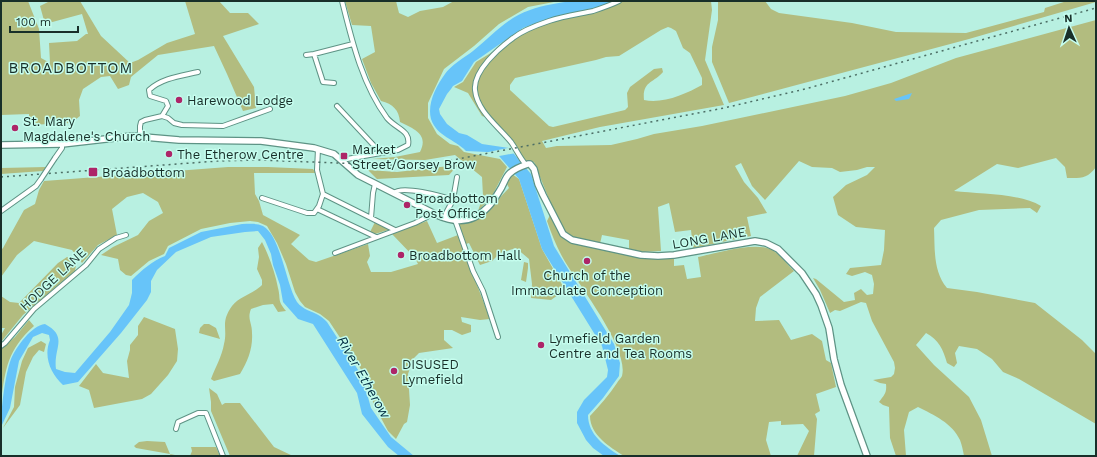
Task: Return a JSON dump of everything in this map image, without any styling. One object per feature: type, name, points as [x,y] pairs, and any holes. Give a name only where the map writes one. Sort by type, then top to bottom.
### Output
[{"type":"street","points":[[342,1],[353,44],[370,90],[390,121],[408,136],[408,144],[398,150],[343,161]]},
{"type":"street","points":[[1,145],[62,144],[113,137],[140,136],[179,140],[261,142],[318,149],[334,154],[354,173],[431,212],[445,218],[455,220],[473,218],[483,213],[497,196],[510,173],[525,165],[512,143],[485,114],[480,104],[475,91],[475,80],[481,69],[497,51],[513,37],[530,28],[550,20],[595,10],[619,1]]},
{"type":"street","points":[[306,55],[353,44]]},
{"type":"street","points":[[314,54],[323,82],[334,83]]},
{"type":"street","points":[[162,116],[168,106],[166,101],[150,96],[148,90],[154,85],[171,78],[198,72]]},
{"type":"street","points":[[337,106],[379,151],[379,153]]},
{"type":"street","points":[[140,136],[141,122],[162,116],[168,118],[174,123],[182,125],[223,126],[270,109]]},
{"type":"street","points":[[1,211],[36,186],[62,148],[62,144]]},
{"type":"street","points":[[262,198],[313,214],[317,209],[323,194],[317,170],[318,149]]},
{"type":"street","name":"LONG LANE","points":[[525,165],[530,164],[533,166],[538,184],[558,225],[563,234],[572,240],[642,255],[658,256],[681,254],[755,241],[766,243],[778,249],[802,273],[816,294],[821,305],[829,328],[840,385],[867,456]]},
{"type":"street","points":[[445,218],[453,200],[457,177]]},
{"type":"street","points":[[371,218],[372,193],[375,184]]},
{"type":"street","points":[[394,193],[399,190],[428,193],[453,200]]},
{"type":"street","points":[[323,194],[395,230]]},
{"type":"street","points":[[317,209],[376,237]]},
{"type":"street","points":[[335,253],[420,221],[427,217],[431,212]]},
{"type":"street","points":[[455,220],[473,271],[483,291],[498,337]]},
{"type":"street","name":"HODGE LANE","points":[[1,346],[34,309],[86,265],[99,249],[116,238],[126,235]]},
{"type":"street","points":[[176,430],[178,422],[198,413],[206,413],[223,456]]},
{"type":"green space","points":[[1,1],[28,1],[39,29],[41,58],[50,63],[49,43],[77,41],[88,34],[82,14],[45,24],[40,6],[50,1],[80,1],[101,36],[130,63],[167,43],[195,34],[185,1],[219,1],[230,13],[248,13],[259,24],[223,36],[254,87],[256,108],[243,111],[214,46],[158,55],[131,77],[129,85],[118,89],[110,76],[101,77],[83,89],[79,100],[80,116],[71,123],[29,125],[29,114],[1,115]]},
{"type":"green space","points":[[345,1],[396,1],[399,13],[408,17],[420,11],[443,7],[454,1],[559,1],[528,7],[499,24],[444,69],[428,103],[428,118],[437,134],[450,144],[458,146],[464,152],[500,159],[507,167],[492,196],[478,211],[483,196],[482,177],[455,155],[425,160],[372,159],[395,157],[420,152],[423,141],[419,133],[400,122],[395,108],[381,101],[371,83],[362,59],[375,52],[371,26],[352,25]]},
{"type":"green space","points":[[623,1],[711,1],[712,10],[705,60],[724,105],[600,127],[542,141],[546,148],[557,146],[611,145],[654,134],[702,126],[845,96],[891,83],[956,58],[1096,20],[1096,167],[1087,176],[1067,178],[1065,167],[1056,158],[1018,168],[997,164],[954,191],[1010,196],[1022,199],[1041,206],[1037,213],[1030,208],[979,210],[941,220],[934,228],[937,267],[939,275],[947,288],[1035,303],[1082,340],[1096,354],[1096,424],[1019,379],[1003,372],[992,359],[977,349],[959,346],[955,353],[957,363],[954,367],[947,363],[942,349],[934,339],[926,333],[916,345],[934,365],[969,397],[981,420],[992,456],[964,456],[957,434],[942,420],[918,407],[909,412],[904,430],[906,456],[896,456],[890,438],[889,407],[879,402],[886,392],[886,384],[873,380],[891,377],[894,374],[894,362],[872,321],[866,303],[861,302],[840,311],[835,310],[830,313],[813,278],[844,302],[855,300],[854,293],[861,289],[867,295],[873,294],[874,284],[872,275],[865,272],[852,276],[846,274],[850,268],[881,265],[884,250],[885,230],[856,227],[838,215],[833,197],[846,185],[867,175],[875,167],[840,172],[832,168],[812,167],[799,161],[765,200],[752,186],[741,163],[735,166],[744,182],[758,198],[767,213],[747,217],[751,236],[693,248],[691,230],[675,232],[669,203],[658,207],[661,251],[642,252],[629,250],[629,240],[602,235],[599,248],[651,259],[674,258],[674,266],[684,265],[687,279],[701,277],[698,257],[726,250],[748,247],[767,248],[779,255],[794,271],[760,297],[756,308],[755,321],[779,320],[791,340],[812,334],[822,341],[826,360],[831,363],[836,387],[816,394],[820,411],[815,414],[817,419],[814,456],[797,456],[809,431],[803,424],[781,425],[781,421],[769,422],[766,440],[771,456],[624,456],[602,440],[593,429],[590,416],[608,396],[622,376],[622,365],[619,351],[603,320],[565,262],[556,245],[547,221],[553,209],[534,162],[525,161],[516,146],[491,119],[482,116],[468,93],[454,87],[463,82],[476,62],[494,51],[479,69],[479,77],[490,61],[503,47],[525,31],[553,20],[610,6]],"holes":[[[668,27],[676,31],[683,48],[690,53],[702,78],[702,85],[682,95],[659,101],[644,100],[645,89],[649,83],[660,76],[663,72],[662,68],[654,69],[630,87],[627,93],[628,107],[625,110],[553,127],[549,126],[510,90],[510,85],[515,78],[606,57],[619,56],[661,30]]]},
{"type":"green space","points":[[718,1],[765,1],[771,9],[779,13],[852,23],[896,32],[966,33],[1044,12],[1045,8],[1067,1],[1096,2],[969,39],[729,103],[712,62],[712,47],[718,20]]},
{"type":"green space","points":[[458,165],[449,175],[377,179],[368,170],[397,172]]},
{"type":"green space","points":[[46,167],[43,171],[1,174],[1,168]]},
{"type":"green space","points":[[228,167],[313,169],[316,173],[254,173],[255,194],[259,201],[263,215],[300,235],[291,244],[309,260],[316,262],[368,244],[370,256],[367,262],[371,272],[391,272],[418,264],[415,258],[392,234],[427,221],[437,243],[458,235],[490,319],[480,320],[461,317],[462,322],[471,325],[471,332],[462,335],[452,330],[444,330],[444,340],[453,348],[419,353],[413,359],[408,374],[410,405],[407,422],[404,424],[396,439],[388,431],[374,405],[364,374],[329,321],[320,314],[305,307],[300,301],[295,292],[286,264],[277,243],[267,226],[258,222],[250,221],[230,223],[201,229],[168,246],[164,254],[149,261],[131,276],[126,275],[120,270],[118,259],[101,255],[113,247],[138,235],[149,221],[163,213],[158,202],[143,193],[127,197],[112,209],[117,235],[98,245],[82,263],[72,250],[34,241],[17,255],[1,277],[1,250],[24,210],[35,204],[39,190],[44,181]]},
{"type":"green space","points":[[512,174],[519,179],[542,249],[565,290],[551,300],[531,298],[532,284],[529,259],[516,248],[500,253],[492,261],[480,265],[469,243],[466,244],[458,225],[458,223],[476,219],[487,212],[509,188],[507,184]]},
{"type":"green space","points":[[375,222],[388,230],[375,234],[370,232]]},
{"type":"green space","points":[[262,242],[277,282],[280,302],[286,311],[278,312],[273,304],[263,305],[251,309],[249,315],[252,329],[252,344],[240,374],[214,381],[211,379],[223,348],[225,338],[225,321],[228,312],[235,303],[262,285],[262,280],[257,269],[259,257],[258,248]]},
{"type":"green space","points":[[67,257],[74,259],[76,265],[75,271],[23,315],[1,342],[1,335],[5,328],[1,328],[1,296],[10,302],[19,303],[58,263]]},
{"type":"green space","points":[[524,262],[528,263],[526,282],[521,280]]},
{"type":"green space","points":[[144,317],[175,329],[178,349],[177,361],[168,375],[151,394],[142,399],[94,408],[89,390],[79,386],[96,364],[103,373],[129,378],[127,361],[130,345],[138,335],[138,326]]},
{"type":"green space","points":[[29,320],[34,326],[18,343],[9,360],[4,379],[1,402],[1,349],[15,337]]},
{"type":"green space","points":[[204,324],[209,324],[216,328],[220,339],[199,333],[200,328]]},
{"type":"green space","points":[[41,341],[46,344],[44,352],[39,350],[33,357],[26,372],[20,405],[3,428],[14,407],[15,387],[22,361],[28,348]]},
{"type":"green space","points":[[209,388],[217,394],[222,405],[225,403],[240,403],[274,447],[293,456],[230,456],[211,411]]},
{"type":"green space","points":[[139,442],[165,442],[170,454],[136,448],[134,446]]},
{"type":"green space","points":[[191,447],[216,447],[220,456],[190,456],[192,451]]},
{"type":"water","points":[[572,1],[618,1],[596,8],[541,21],[523,28],[474,62],[462,81],[453,86],[447,94],[439,109],[440,114],[447,124],[459,133],[467,135],[482,144],[509,148],[531,174],[554,246],[614,344],[620,363],[619,376],[588,415],[594,434],[603,444],[620,456],[604,456],[593,448],[586,440],[577,423],[577,412],[584,400],[607,377],[608,370],[602,346],[542,249],[519,179],[499,156],[487,152],[466,151],[457,143],[442,134],[434,125],[430,113],[433,95],[438,84],[447,71],[506,23],[521,13],[545,5]]},
{"type":"water","points":[[912,93],[909,99],[896,101],[894,99]]},
{"type":"water","points":[[242,224],[261,225],[269,231],[279,250],[297,302],[302,307],[320,316],[327,322],[362,376],[371,408],[391,437],[414,456],[399,456],[388,447],[362,414],[357,393],[313,324],[298,319],[283,302],[280,285],[271,254],[265,240],[258,231],[211,237],[176,252],[157,270],[151,281],[151,292],[147,300],[121,333],[78,382],[63,385],[55,376],[49,365],[47,353],[50,340],[49,335],[42,333],[33,337],[19,361],[10,408],[1,427],[4,392],[11,359],[25,337],[35,328],[45,324],[52,329],[58,338],[56,369],[75,373],[110,332],[129,305],[132,293],[132,280],[151,263],[165,256],[169,248],[201,232]]},
{"type":"pier","points":[[512,147],[516,153],[494,157],[487,154],[479,154]]},
{"type":"railway","points":[[1,177],[218,161],[258,160],[392,165],[437,163],[724,108],[805,89],[1096,8]]},
{"type":"place","name":"Harewood Lodge","points":[[179,100]]},
{"type":"place","name":"St. Mary Magdalene's Church","points":[[15,128]]},
{"type":"place","name":"The Etherow Centre","points":[[169,154]]},
{"type":"place","name":"Market Street/Gorsey Brow","points":[[344,156]]},
{"type":"place","name":"Broadbottom","points":[[93,172]]},
{"type":"place","name":"Broadbottom Post Office","points":[[407,205]]},
{"type":"place","name":"Broadbottom Hall","points":[[401,255]]},
{"type":"place","name":"Church of the Immaculate Conception","points":[[587,261]]},
{"type":"place","name":"Lymefield Garden Centre and Tea Rooms","points":[[541,345]]},
{"type":"place","name":"DISUSED Lymefield","points":[[394,371]]},
{"type":"district","name":"BROADBOTTOM","points":[[71,68]]},
{"type":"water label","name":"River Etherow","points":[[364,377]]}]
